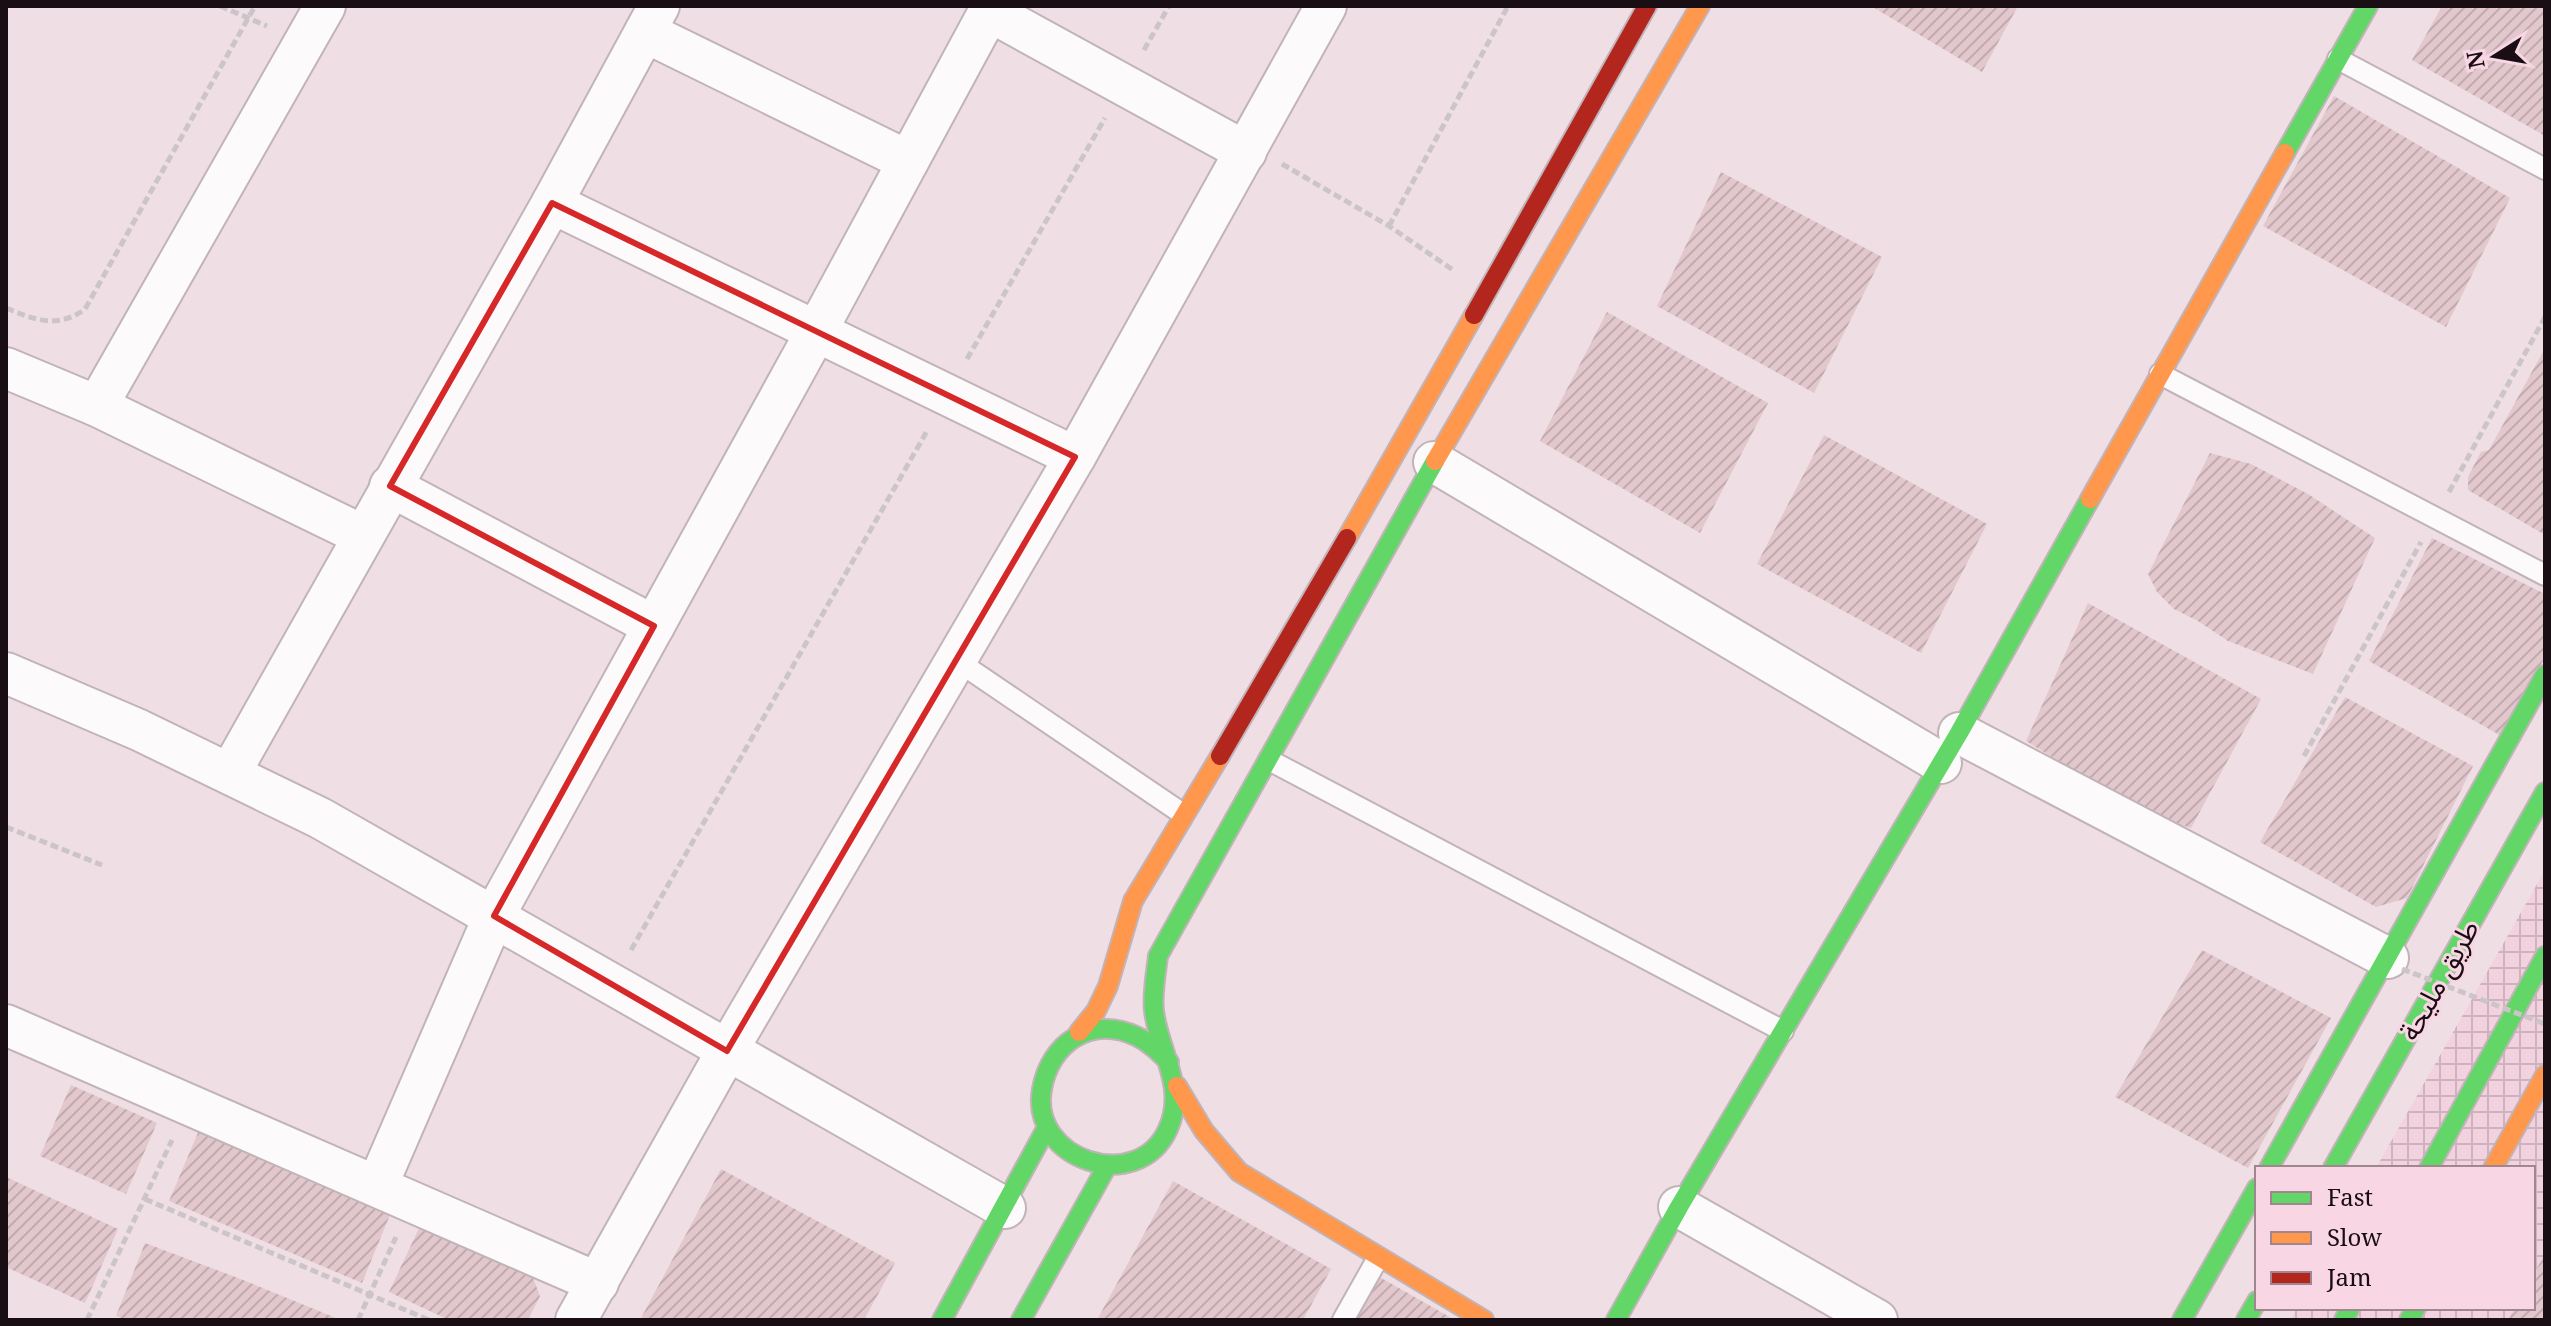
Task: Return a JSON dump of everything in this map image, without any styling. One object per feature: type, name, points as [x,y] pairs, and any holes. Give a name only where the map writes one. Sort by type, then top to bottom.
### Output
[{"type":"street","points":[[97,406],[325,6]]},
{"type":"street","points":[[576,1320],[727,1051],[1075,457],[1326,6]]},
{"type":"street","points":[[1169,1160],[1116,1165],[1089,1163],[1057,1143],[1047,1127],[1041,1106],[1041,1084],[1048,1063],[1096,1011],[1108,986],[1133,901],[1240,724],[1647,6]]},
{"type":"street","points":[[1239,1172],[1204,1131],[1177,1086],[1157,1032],[1153,1007],[1158,956],[1434,462],[1700,6]]},
{"type":"street","points":[[1616,1320],[1679,1207],[1950,748],[2368,6]]},
{"type":"street","points":[[394,1194],[494,916],[990,9],[1124,85],[1248,148]]},
{"type":"street","points":[[230,773],[552,203],[652,19],[908,161]]},
{"type":"street","points":[[552,203],[1075,457]]},
{"type":"street","points":[[6,368],[97,406],[362,535]]},
{"type":"street","points":[[1434,462],[1950,748],[2395,964]]},
{"type":"street","points":[[390,486],[654,626]]},
{"type":"street","points":[[6,673],[139,730],[320,818],[1005,1208]]},
{"type":"street","points":[[2270,1166],[2395,964],[2545,675]]},
{"type":"street","name":"طريق مليحة","points":[[2334,1166],[2545,792]]},
{"type":"street","points":[[2430,1166],[2545,956]]},
{"type":"street","points":[[6,1025],[598,1283]]},
{"type":"street","points":[[1079,1032],[1120,1028],[1139,1034],[1156,1046],[1169,1062]]},
{"type":"street","points":[[2494,1166],[2545,1075]]},
{"type":"street","points":[[1021,1320],[1116,1165],[1149,1153],[1166,1134],[1176,1111],[1177,1086]]},
{"type":"street","points":[[942,1320],[1047,1127]]},
{"type":"street","points":[[1212,1163],[1239,1172],[1484,1320]]},
{"type":"street","points":[[2182,1320],[2255,1192]]},
{"type":"street","points":[[1679,1207],[1877,1320]]},
{"type":"lane","points":[[2338,59],[2545,169]]},
{"type":"lane","points":[[2160,374],[2545,575]]},
{"type":"lane","points":[[956,660],[1183,814]]},
{"type":"lane","points":[[1269,760],[1783,1031]]},
{"type":"lane","points":[[1343,1320],[1378,1258]]},
{"type":"path","points":[[220,6],[305,42]]},
{"type":"path","points":[[6,308],[46,323],[74,317],[85,309],[255,6]]},
{"type":"path","points":[[611,984],[1169,6]]},
{"type":"path","points":[[1389,226],[1508,6]]},
{"type":"path","points":[[1248,148],[1389,226],[1487,293]]},
{"type":"path","points":[[6,827],[102,865]]},
{"type":"path","points":[[2395,964],[2545,1024]]},
{"type":"path","points":[[87,1320],[188,1104]]},
{"type":"path","points":[[358,1320],[369,1295],[394,1194]]},
{"type":"path","points":[[145,1199],[429,1320]]},
{"type":"highlighted area","points":[[552,203],[1075,457],[727,1051],[494,916],[654,626],[390,486]]},
{"type":"shaded area","points":[[2545,870],[2545,1320],[2290,1320],[2296,1310],[2535,1310],[2535,1166],[2377,1166]]},
{"type":"building","points":[[1871,6],[2018,6],[1982,72]]},
{"type":"building","points":[[2442,6],[2545,6],[2545,136],[2412,60]]},
{"type":"building","points":[[2334,96],[2510,198],[2446,327],[2263,226]]},
{"type":"building","points":[[1721,172],[1882,257],[1814,393],[1657,306]]},
{"type":"building","points":[[1607,312],[1768,403],[1700,533],[1540,441]]},
{"type":"building","points":[[2545,348],[2545,535],[2468,490],[2468,477],[2481,452],[2489,450]]},
{"type":"building","points":[[1824,435],[1987,524],[1921,653],[1757,564]]},
{"type":"building","points":[[2210,453],[2251,464],[2308,494],[2375,538],[2313,674],[2228,641],[2174,609],[2157,592],[2148,574]]},
{"type":"building","points":[[2432,538],[2545,594],[2545,657],[2503,737],[2369,661]]},
{"type":"building","points":[[2088,603],[2261,699],[2191,828],[2145,813],[2026,741]]},
{"type":"building","points":[[2345,697],[2473,766],[2407,898],[2376,907],[2260,842]]},
{"type":"building","points":[[2202,950],[2331,1018],[2248,1168],[2115,1097]]},
{"type":"building","points":[[71,1085],[157,1123],[126,1194],[40,1156]]},
{"type":"building","points":[[200,1128],[392,1210],[362,1283],[169,1201]]},
{"type":"building","points":[[721,1169],[895,1263],[864,1320],[640,1320]]},
{"type":"building","points":[[6,1177],[118,1229],[85,1303],[6,1267]]},
{"type":"building","points":[[1173,1181],[1331,1269],[1303,1320],[1097,1320]]},
{"type":"building","points":[[421,1224],[530,1270],[540,1296],[528,1320],[449,1320],[389,1292]]},
{"type":"building","points":[[145,1243],[341,1320],[127,1320],[116,1316]]},
{"type":"building","points":[[2545,1254],[2545,1320],[2508,1320],[2514,1310],[2535,1310],[2535,1272]]},
{"type":"building","points":[[1376,1275],[1455,1320],[1351,1320]]},
{"type":"traffic: fast","points":[[2285,153],[2368,6]]},
{"type":"traffic: fast","points":[[1169,1062],[1165,1058],[1161,1055],[1158,1051],[1145,1041],[1119,1030],[1089,1031],[1075,1037],[1054,1058],[1042,1089],[1042,1114],[1052,1135],[1068,1151],[1089,1161],[1112,1165],[1134,1161],[1153,1149],[1168,1129],[1175,1099],[1170,1070],[1166,1055],[1161,1041],[1154,1011],[1158,956],[1435,461]]},
{"type":"traffic: fast","points":[[1616,1320],[1679,1207],[1959,733],[2090,499]]},
{"type":"traffic: fast","points":[[2270,1166],[2545,675]]},
{"type":"traffic: fast","points":[[2334,1166],[2545,792]]},
{"type":"traffic: fast","points":[[2430,1166],[2545,956]]},
{"type":"traffic: fast","points":[[942,1320],[1047,1127]]},
{"type":"traffic: fast","points":[[1021,1320],[1107,1166]]},
{"type":"traffic: fast","points":[[2182,1320],[2255,1192]]},
{"type":"traffic: fast","points":[[2246,1320],[2255,1304]]},
{"type":"traffic: fast","points":[[2344,1320],[2349,1310]]},
{"type":"traffic: fast","points":[[2409,1320],[2415,1310]]},
{"type":"traffic: slow","points":[[1435,461],[1700,6]]},
{"type":"traffic: slow","points":[[2090,499],[2285,153]]},
{"type":"traffic: slow","points":[[1347,538],[1474,315]]},
{"type":"traffic: slow","points":[[1079,1032],[1096,1011],[1108,986],[1133,901],[1220,756]]},
{"type":"traffic: slow","points":[[2494,1166],[2545,1075]]},
{"type":"traffic: slow","points":[[1177,1086],[1204,1131],[1239,1172],[1484,1320]]},
{"type":"traffic: jam","points":[[1474,315],[1647,6]]},
{"type":"traffic: jam","points":[[1220,756],[1347,538]]}]
